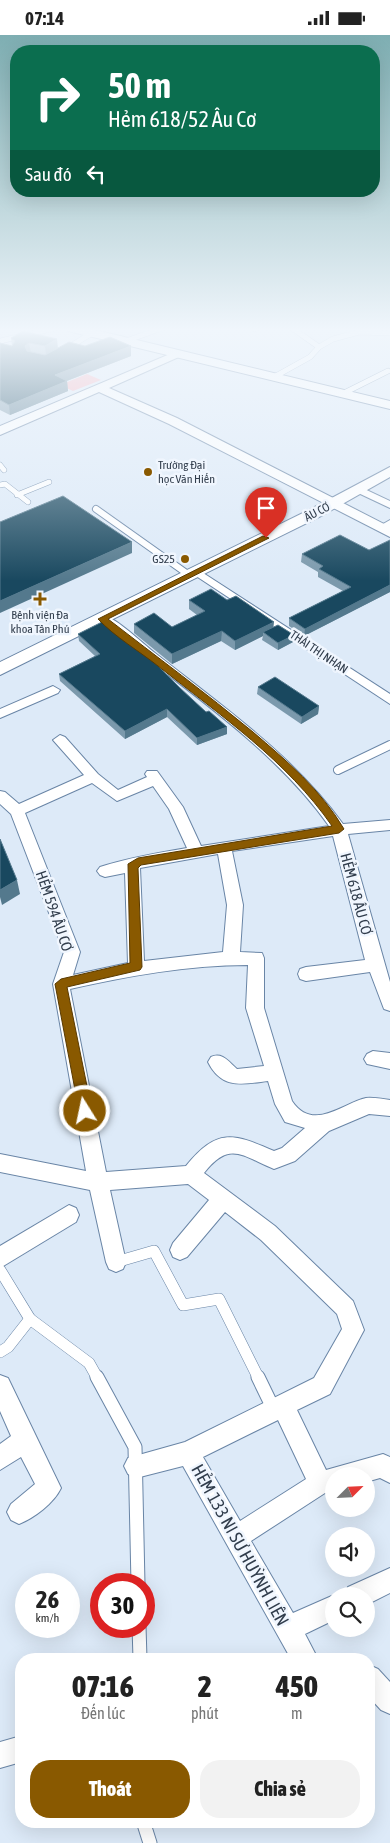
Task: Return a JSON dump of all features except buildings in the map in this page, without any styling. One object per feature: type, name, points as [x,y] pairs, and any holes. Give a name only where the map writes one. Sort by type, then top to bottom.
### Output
[{"type":"main road","name":"ÂU CƠ","points":[[0,669],[334,503],[390,471]]},
{"type":"street","points":[[0,431],[43,412]]},
{"type":"street","points":[[154,412],[387,528]]},
{"type":"street","points":[[358,489],[390,505]]},
{"type":"street","name":"THÁI THỊ NHẠN","points":[[193,574],[390,700]]},
{"type":"street","name":"HẺM 618 ÂU CƠ","points":[[103,619],[231,719],[283,763],[316,797],[339,829],[375,965],[390,1004]]},
{"type":"street","points":[[0,714],[53,690]]},
{"type":"street","points":[[60,740],[93,777],[118,796],[154,777],[176,807],[196,852]]},
{"type":"street","points":[[17,811],[93,777]]},
{"type":"street","name":"HẺM 594 ÂU CƠ","points":[[0,796],[17,811],[72,952],[61,984],[98,1182],[116,1262]]},
{"type":"street","points":[[105,871],[132,867],[138,862],[196,852],[339,829],[390,825]]},
{"type":"street","points":[[224,848],[235,905],[231,958]]},
{"type":"street","points":[[132,867],[136,967]]},
{"type":"street","points":[[61,984],[136,967],[231,958],[256,958],[255,1008],[284,1104],[292,1116],[322,1125]]},
{"type":"street","points":[[306,973],[375,965]]},
{"type":"street","points":[[218,1062],[233,1077],[274,1073]]},
{"type":"street","points":[[191,1175],[203,1159],[219,1146],[227,1143],[236,1144],[274,1160],[288,1155],[322,1125],[368,1106],[390,1108]]},
{"type":"street","points":[[0,1163],[98,1182],[191,1175],[268,1233],[346,1308],[353,1330],[322,1386],[188,1453]]},
{"type":"street","points":[[180,1250],[223,1199]]},
{"type":"street","points":[[0,1258],[69,1215]]},
{"type":"street","points":[[0,1386],[49,1488],[18,1512]]},
{"type":"street","points":[[279,1407],[325,1478]]},
{"type":"street","points":[[0,1458],[25,1440]]},
{"type":"street","name":"HẺM 133 NI SƯ HUỲNH LIÊN","points":[[136,1466],[188,1453],[302,1653]]},
{"type":"street","points":[[375,1468],[383,1466],[390,1471]]},
{"type":"street","points":[[236,1537],[325,1482]]},
{"type":"street","points":[[375,1587],[390,1580]]},
{"type":"street","points":[[288,1629],[325,1611]]},
{"type":"street","points":[[375,1685],[390,1701]]},
{"type":"street","points":[[0,1755],[15,1751]]},
{"type":"lane","points":[[17,495],[49,482]]},
{"type":"lane","points":[[0,485],[5,484],[28,503]]},
{"type":"lane","points":[[96,509],[193,574]]},
{"type":"lane","points":[[338,770],[390,745]]},
{"type":"lane","points":[[116,1262],[154,1251],[183,1305],[219,1299],[279,1407]]},
{"type":"lane","points":[[0,1270],[30,1319],[89,1363],[135,1447],[138,1573]]},
{"type":"lane","points":[[0,1352],[8,1347],[30,1319]]},
{"type":"lane","points":[[139,1638],[140,1653]]},
{"type":"lane","points":[[145,1828],[150,1843]]},
{"type":"place","name":"Trường Đại học Văn Hiến","points":[[148,472]]},
{"type":"place","name":"GS25","points":[[185,559]]},
{"type":"place","name":"Bệnh viện Đa khoa Tân Phú","points":[[40,599]]},
{"type":"route","points":[[85,1111],[61,984],[136,967],[132,867],[138,862],[339,829],[316,797],[283,763],[231,719],[103,619],[266,538]]}]
